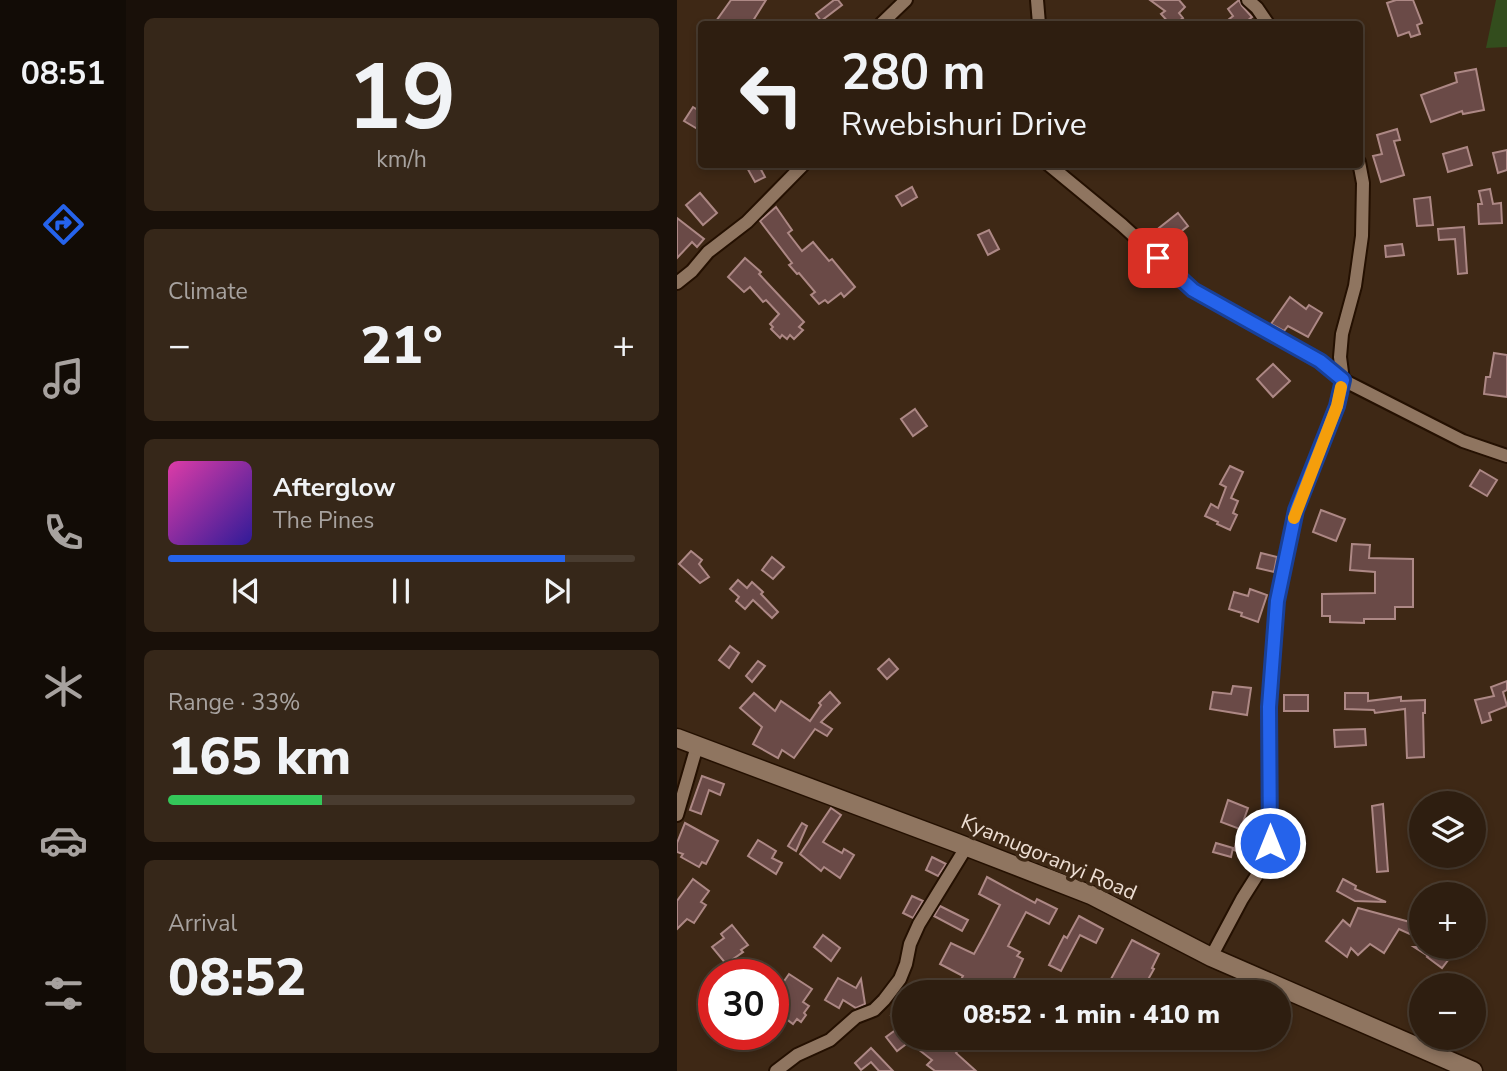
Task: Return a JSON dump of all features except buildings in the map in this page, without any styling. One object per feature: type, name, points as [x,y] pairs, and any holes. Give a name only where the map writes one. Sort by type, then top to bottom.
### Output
[{"type":"street","points":[[884,21],[906,0]]},
{"type":"street","points":[[1037,0],[1039,21]]},
{"type":"street","points":[[1248,0],[1266,21]]},
{"type":"street","points":[[677,283],[692,271],[708,252],[747,222],[800,168]]},
{"type":"street","points":[[1053,168],[1122,225],[1193,290],[1320,361],[1343,380],[1463,441],[1507,456]]},
{"type":"street","points":[[1211,957],[1261,869],[1270,843],[1269,707],[1277,601],[1296,510],[1337,406],[1343,380],[1340,357],[1342,334],[1355,286],[1362,236],[1364,183],[1360,168]]},
{"type":"street","name":"Kyamugoranyi Road","points":[[677,738],[1091,895],[1211,957],[1473,1071]]},
{"type":"street","points":[[677,815],[697,746]]},
{"type":"street","points":[[776,1071],[797,1055],[830,1040],[856,1017],[874,1010],[884,1000],[900,979],[919,924],[966,846]]},
{"type":"green space","points":[[1496,0],[1507,0],[1507,47],[1486,48]]},
{"type":"slow traffic","points":[[1294,518],[1337,406],[1341,387]]},
{"type":"route","points":[[1158,258],[1193,290],[1320,361],[1343,380],[1337,406],[1296,510],[1277,601],[1269,707],[1270,843]]}]
